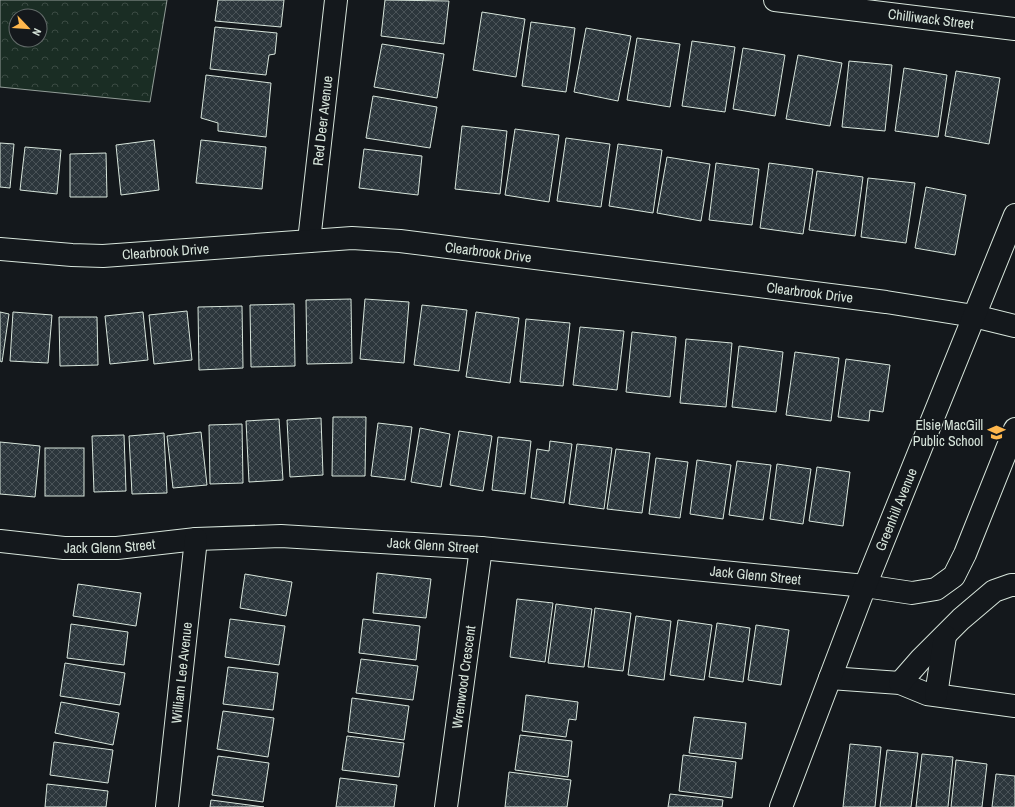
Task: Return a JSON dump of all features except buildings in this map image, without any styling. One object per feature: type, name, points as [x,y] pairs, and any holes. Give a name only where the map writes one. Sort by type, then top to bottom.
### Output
[{"type":"street","name":"Red Deer Avenue","points":[[309,240],[336,0]]},
{"type":"street","name":"Chilliwack Street","points":[[775,0],[1015,29]]},
{"type":"street","name":"Greenhill Avenue","points":[[781,807],[865,586],[1015,214]]},
{"type":"street","name":"Clearbrook Drive","points":[[0,249],[72,255],[110,255],[309,240],[352,238],[400,241],[886,302],[974,316],[1015,326]]},
{"type":"street","name":"Jack Glenn Street","points":[[0,541],[64,548],[117,548],[196,539],[281,536],[481,548],[865,586],[912,594],[936,589],[954,576],[965,554],[1015,429]]},
{"type":"street","name":"William Lee Avenue","points":[[167,807],[196,539]]},
{"type":"street","name":"Wrenwood Crescent","points":[[446,807],[481,548]]},
{"type":"street","points":[[900,683],[921,659],[994,591],[1011,584],[1015,585]]},
{"type":"street","points":[[936,695],[945,636]]},
{"type":"street","points":[[830,678],[900,683],[927,694],[1015,706]]},
{"type":"green space","points":[[0,0],[167,0],[150,102],[0,87]]},
{"type":"place","name":"Elsie MacGill Public School","points":[[996,433]]}]
